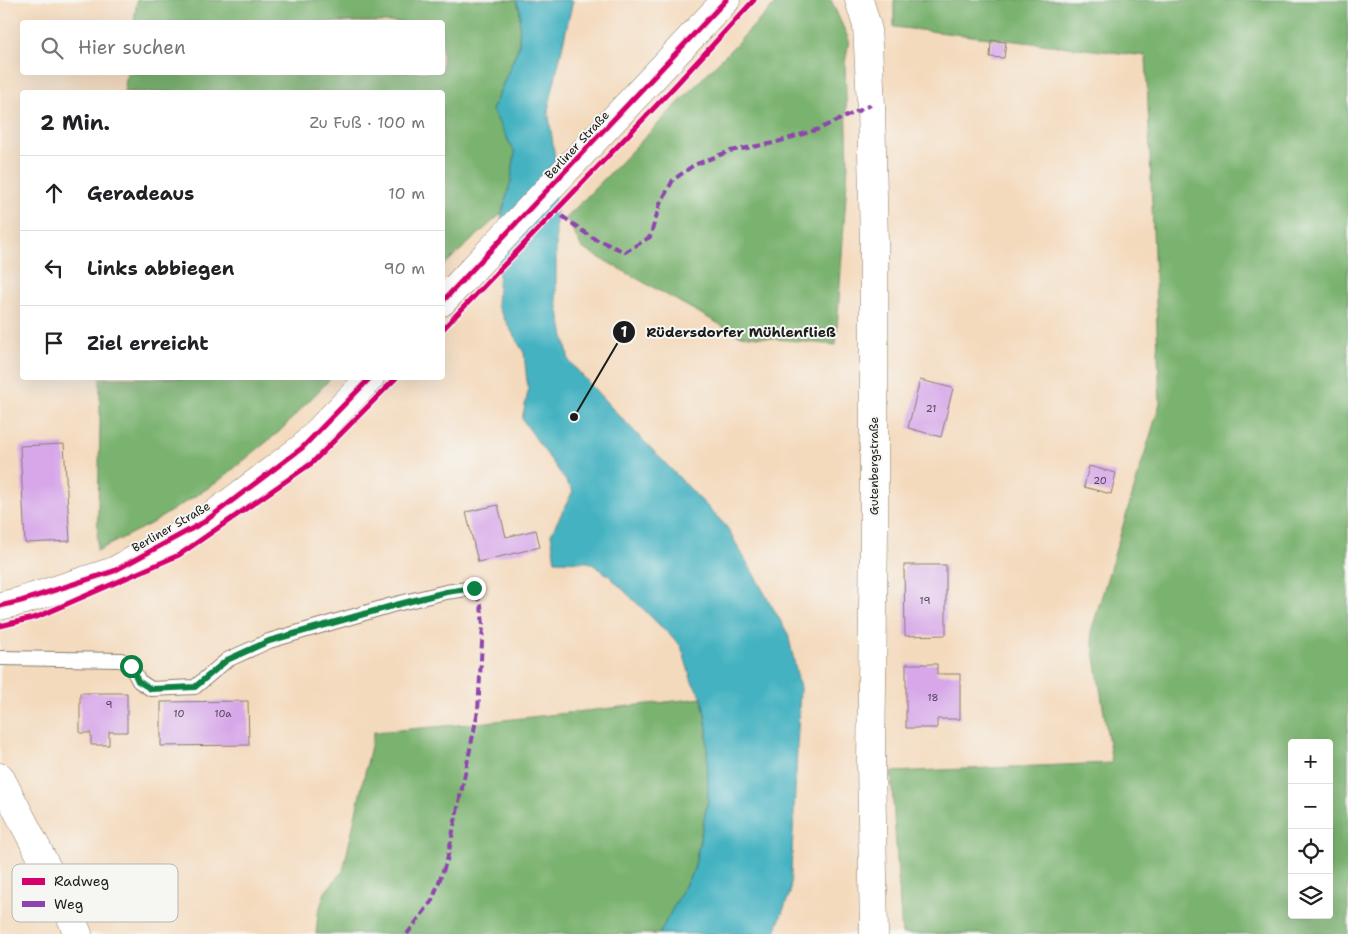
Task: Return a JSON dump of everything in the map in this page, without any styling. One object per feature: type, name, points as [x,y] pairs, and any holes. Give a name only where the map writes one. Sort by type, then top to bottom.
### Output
[{"type":"street","name":"Berliner Straße","points":[[445,300],[726,0]]},
{"type":"street","name":"Gutenbergstraße","points":[[859,0],[867,26],[874,244],[874,530],[871,763],[874,934]]},
{"type":"street","name":"Berliner Straße","points":[[0,606],[114,572],[204,522],[302,448],[368,380]]},
{"type":"street","points":[[0,777],[45,864]]},
{"type":"street","points":[[73,922],[78,934]]},
{"type":"lane","points":[[0,658],[120,660],[131,666],[138,681],[151,689],[195,687],[227,660],[269,641],[446,592],[474,588]]},
{"type":"green space","points":[[137,0],[516,0],[520,10],[519,46],[492,110],[515,153],[511,181],[502,213],[445,264],[445,90],[124,90],[127,75],[445,75],[445,20],[134,20]]},
{"type":"green space","points":[[779,0],[831,0],[849,40],[845,63],[848,164],[836,345],[739,335],[582,248],[566,218]]},
{"type":"green space","points":[[894,0],[1348,0],[1348,934],[902,934],[891,772],[1112,763],[1091,632],[1160,403],[1146,56],[894,27]]},
{"type":"green space","points":[[100,380],[329,380],[280,431],[216,483],[152,523],[97,551]]},
{"type":"green space","points":[[702,698],[707,728],[708,800],[694,869],[659,934],[316,934],[318,914],[325,892],[343,871],[374,732],[468,724]]},
{"type":"water","points":[[516,0],[573,0],[548,110],[556,165],[556,297],[569,361],[726,526],[788,634],[800,688],[790,893],[774,934],[659,934],[694,869],[708,800],[707,728],[702,698],[692,682],[681,646],[608,575],[589,562],[555,561],[551,534],[573,491],[522,419],[528,392],[524,353],[497,306],[502,213],[511,181],[515,153],[492,110],[519,46],[520,10]]},
{"type":"building","points":[[991,40],[1006,42],[1004,58],[990,57]]},
{"type":"building","points":[[920,380],[953,388],[941,437],[908,428]]},
{"type":"building","points":[[64,444],[70,541],[25,543],[20,446]]},
{"type":"building","points":[[1089,466],[1116,473],[1111,494],[1084,487]]},
{"type":"building","points":[[498,505],[506,537],[536,530],[540,547],[478,562],[466,512]]},
{"type":"building","points":[[904,565],[946,565],[946,635],[905,636]]},
{"type":"building","points":[[906,664],[937,664],[937,674],[960,674],[960,719],[937,719],[937,728],[906,728]]},
{"type":"building","points":[[80,693],[127,693],[127,732],[109,732],[109,745],[91,745],[91,733],[80,733]]},
{"type":"building","points":[[248,701],[249,745],[161,746],[161,702]]},
{"type":"marked path","points":[[562,216],[591,237],[625,252],[650,237],[660,204],[673,180],[694,165],[730,151],[774,143],[819,129],[871,105]]},
{"type":"marked path","points":[[407,934],[432,901],[447,860],[478,711],[483,625],[481,605],[474,588]]},
{"type":"cycle path","points":[[445,299],[726,0]]},
{"type":"cycle path","points":[[445,327],[674,87],[754,0]]},
{"type":"cycle path","points":[[0,606],[114,571],[204,522],[302,448],[368,380]]},
{"type":"cycle path","points":[[0,626],[37,617],[179,555],[312,463],[394,380]]},
{"type":"place","name":"Rüdersdorfer Mühlenfließ","points":[[574,417]]},
{"type":"route","points":[[131,666],[138,681],[151,689],[195,687],[227,660],[269,641],[446,592],[474,588]]}]
